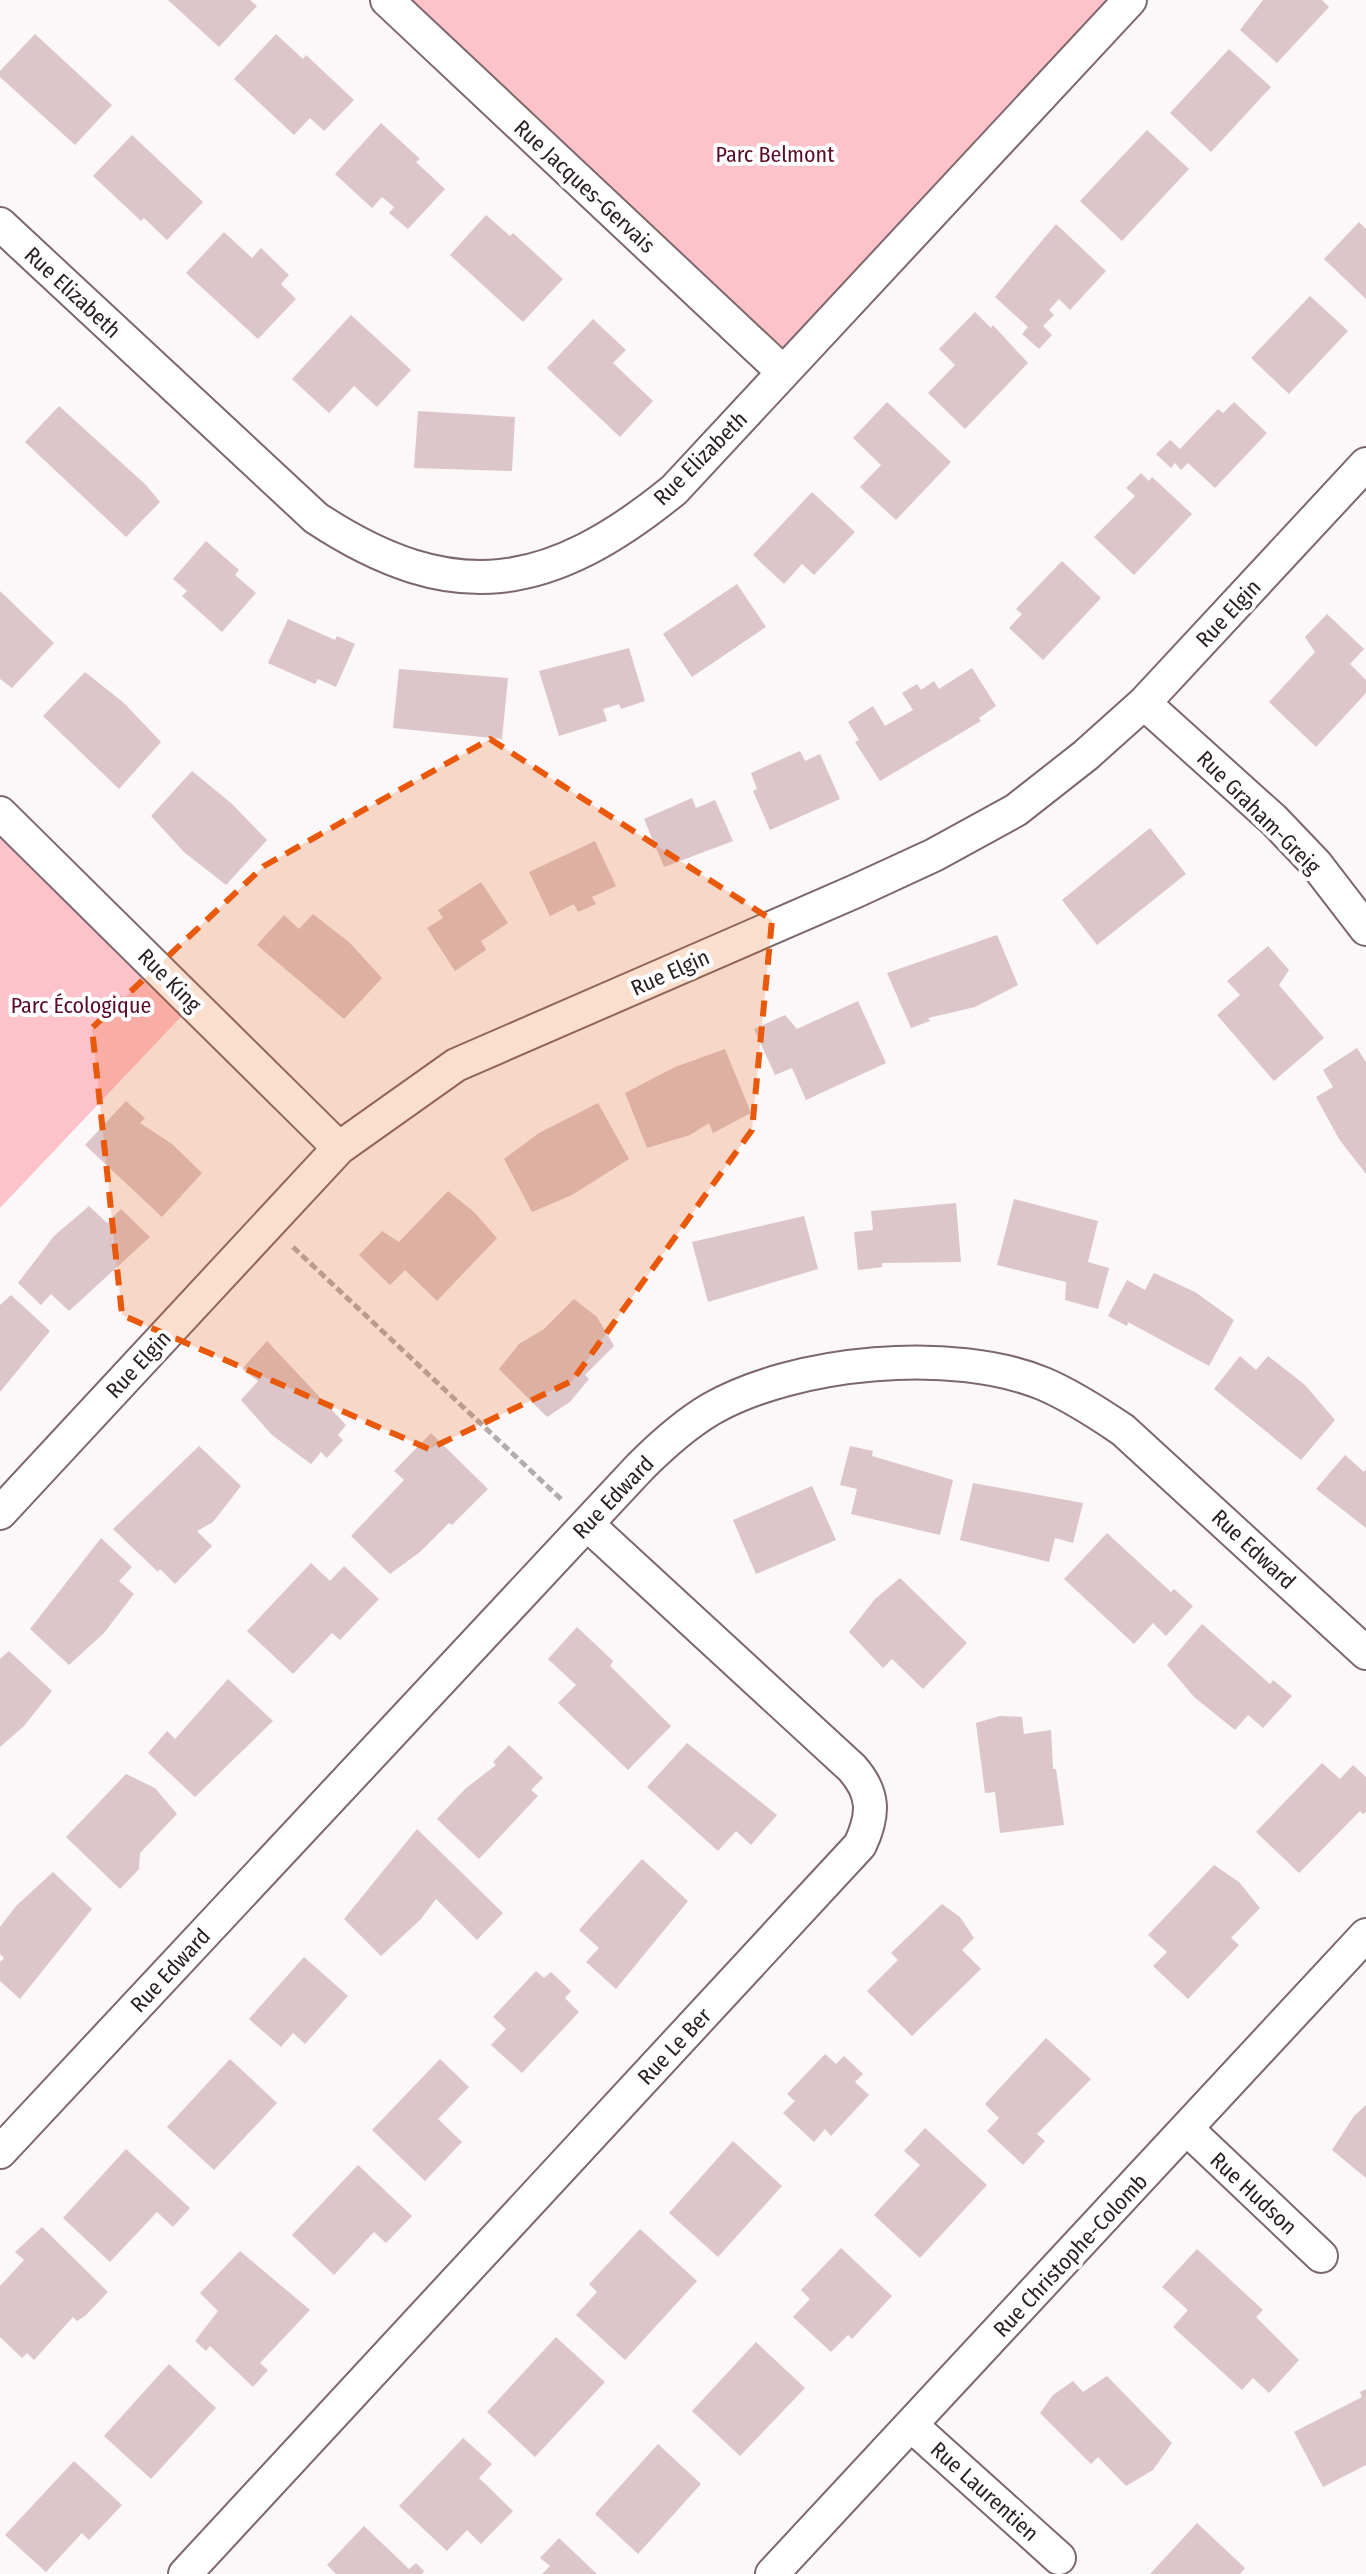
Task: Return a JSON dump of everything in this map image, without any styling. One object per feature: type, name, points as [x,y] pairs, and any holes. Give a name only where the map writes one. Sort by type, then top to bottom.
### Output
[{"type":"street","name":"Rue Jacques-Gervais","points":[[387,0],[783,372]]},
{"type":"street","name":"Rue Elizabeth","points":[[0,224],[316,518],[381,556],[447,576],[521,575],[564,562],[600,544],[674,490],[1130,0]]},
{"type":"street","name":"Rue Elgin","points":[[0,1513],[339,1148],[456,1065],[856,891],[934,855],[1016,810],[1086,755],[1144,703],[1366,464]]},
{"type":"street","name":"Rue Graham-Greig","points":[[1144,703],[1274,820],[1316,864],[1366,929]]},
{"type":"street","name":"Rue King","points":[[0,813],[339,1148]]},
{"type":"street","name":"Rue Edward","points":[[0,2152],[676,1432],[753,1389],[817,1372],[899,1363],[951,1365],[1000,1372],[1042,1383],[1084,1404],[1123,1430],[1366,1653]]},
{"type":"street","name":"Rue Le Ber","points":[[185,2574],[860,1845],[869,1826],[872,1805],[867,1786],[852,1768],[587,1524]]},
{"type":"street","name":"Rue Christophe-Colomb","points":[[772,2574],[1366,1935]]},
{"type":"street","name":"Rue Hudson","points":[[1187,2129],[1321,2256]]},
{"type":"street","name":"Rue Laurentien","points":[[911,2425],[1059,2558]]},
{"type":"path","points":[[268,1224],[587,1524]]},
{"type":"highlighted area","points":[[490,739],[772,920],[752,1130],[572,1381],[429,1449],[122,1315],[92,1028],[264,866]]},
{"type":"green space","name":"Parc Belmont","points":[[387,0],[1130,0],[783,372]]},
{"type":"green space","name":"Parc Écologique","points":[[0,813],[193,1004],[0,1208]]},
{"type":"building","points":[[168,0],[250,0],[257,6],[219,47]]},
{"type":"building","points":[[1263,0],[1322,0],[1329,7],[1277,63],[1240,30]]},
{"type":"building","points":[[35,34],[112,105],[75,145],[0,77],[0,71]]},
{"type":"building","points":[[276,34],[303,59],[306,55],[354,100],[324,131],[310,118],[294,135],[234,79]]},
{"type":"building","points":[[1229,49],[1271,87],[1211,152],[1170,113]]},
{"type":"building","points":[[381,123],[420,159],[416,162],[445,189],[408,229],[389,213],[394,207],[382,197],[372,208],[335,174]]},
{"type":"building","points":[[1147,130],[1189,169],[1122,241],[1080,201]]},
{"type":"building","points":[[132,135],[203,202],[167,240],[144,218],[141,221],[93,176]]},
{"type":"building","points":[[486,215],[510,236],[513,233],[563,279],[523,322],[450,255]]},
{"type":"building","points":[[1359,222],[1366,229],[1366,299],[1324,259]]},
{"type":"building","points":[[1056,224],[1106,271],[1070,310],[1059,299],[1049,310],[1054,315],[1043,326],[1052,335],[1039,349],[1022,334],[1028,327],[995,297]]},
{"type":"building","points":[[224,232],[252,258],[261,248],[289,275],[281,284],[296,299],[258,339],[186,273]]},
{"type":"building","points":[[1310,296],[1348,331],[1289,394],[1251,358]]},
{"type":"building","points":[[975,312],[991,328],[993,325],[1028,363],[965,429],[928,393],[955,365],[939,349]]},
{"type":"building","points":[[351,315],[411,370],[377,407],[354,386],[329,413],[292,379]]},
{"type":"building","points":[[593,319],[626,350],[613,363],[653,401],[620,437],[547,368]]},
{"type":"building","points":[[887,402],[951,462],[896,520],[860,487],[881,465],[853,438]]},
{"type":"building","points":[[1234,402],[1267,433],[1215,488],[1188,463],[1181,470],[1175,463],[1171,468],[1156,454],[1170,440],[1180,449],[1218,409],[1223,413]]},
{"type":"building","points":[[59,406],[146,485],[160,502],[126,537],[25,442]]},
{"type":"building","points":[[418,411],[515,417],[512,471],[414,468]]},
{"type":"building","points":[[1141,473],[1149,481],[1152,477],[1192,514],[1134,575],[1094,537],[1135,496],[1126,488]]},
{"type":"building","points":[[812,492],[855,532],[814,575],[802,564],[784,584],[753,555]]},
{"type":"building","points":[[206,541],[239,570],[235,575],[256,593],[222,632],[182,596],[187,591],[173,579]]},
{"type":"building","points":[[1062,561],[1101,598],[1043,660],[1009,628],[1022,614],[1016,609]]},
{"type":"building","points":[[737,584],[766,627],[692,677],[663,634]]},
{"type":"building","points":[[0,591],[54,643],[12,688],[0,679]]},
{"type":"building","points":[[1327,614],[1364,649],[1350,664],[1366,680],[1366,693],[1316,747],[1269,702],[1315,652],[1305,637]]},
{"type":"building","points":[[288,619],[335,640],[337,636],[355,644],[336,687],[318,679],[315,684],[268,663]]},
{"type":"building","points":[[629,648],[645,701],[621,709],[619,704],[603,709],[607,721],[559,736],[539,671]]},
{"type":"building","points":[[972,668],[996,706],[979,718],[981,721],[880,781],[855,742],[859,740],[848,722],[873,706],[885,726],[913,710],[902,693],[917,684],[921,690],[934,681],[939,689]]},
{"type":"building","points":[[399,669],[508,678],[502,739],[393,728]]},
{"type":"building","points":[[85,672],[124,703],[161,742],[119,789],[43,716]]},
{"type":"building","points":[[800,751],[805,761],[820,754],[840,799],[770,830],[753,791],[757,789],[751,773]]},
{"type":"building","points":[[192,771],[231,803],[267,840],[226,885],[184,852],[151,816]]},
{"type":"building","points":[[692,798],[696,808],[715,800],[733,841],[664,867],[644,819]]},
{"type":"building","points":[[1150,828],[1186,874],[1097,945],[1062,900]]},
{"type":"building","points":[[595,841],[616,886],[592,897],[596,904],[578,912],[574,904],[550,916],[529,872]]},
{"type":"building","points":[[481,882],[508,923],[481,941],[486,950],[455,971],[427,928],[443,918],[438,910]]},
{"type":"building","points":[[313,914],[350,943],[382,978],[344,1019],[257,945],[284,915],[299,929]]},
{"type":"building","points":[[997,935],[1018,985],[975,1007],[928,1018],[930,1021],[911,1028],[887,973]]},
{"type":"building","points":[[1268,946],[1289,970],[1279,985],[1324,1038],[1274,1081],[1217,1015],[1240,995],[1227,981]]},
{"type":"building","points":[[858,1001],[886,1063],[806,1100],[792,1068],[775,1075],[754,1029],[785,1015],[797,1029]]},
{"type":"building","points":[[1357,1048],[1366,1062],[1366,1174],[1339,1139],[1316,1097],[1333,1087],[1323,1070]]},
{"type":"building","points":[[725,1049],[751,1113],[713,1133],[709,1123],[690,1135],[647,1148],[625,1093],[675,1067]]},
{"type":"building","points":[[126,1101],[145,1118],[140,1123],[172,1144],[202,1173],[162,1217],[85,1145]]},
{"type":"building","points":[[598,1103],[629,1159],[572,1195],[532,1212],[504,1159],[539,1133]]},
{"type":"building","points":[[448,1191],[474,1212],[497,1238],[437,1301],[405,1270],[390,1285],[359,1255],[382,1231],[399,1242]]},
{"type":"building","points":[[1014,1199],[1098,1221],[1088,1262],[1109,1268],[1098,1309],[1065,1300],[1066,1282],[997,1265]]},
{"type":"building","points":[[956,1203],[961,1262],[882,1263],[882,1267],[858,1270],[854,1232],[873,1230],[871,1211]]},
{"type":"building","points":[[89,1206],[107,1223],[121,1209],[150,1237],[69,1311],[51,1294],[41,1305],[18,1283],[54,1236]]},
{"type":"building","points":[[804,1216],[818,1269],[708,1302],[692,1242]]},
{"type":"building","points":[[1154,1273],[1195,1292],[1234,1320],[1209,1366],[1128,1322],[1127,1326],[1108,1316],[1127,1280],[1145,1290]]},
{"type":"building","points":[[11,1295],[50,1331],[0,1392],[0,1305]]},
{"type":"building","points":[[574,1299],[597,1317],[614,1346],[585,1375],[589,1379],[570,1402],[547,1417],[499,1369],[519,1344],[544,1329]]},
{"type":"building","points":[[267,1341],[346,1425],[338,1435],[343,1440],[327,1458],[321,1452],[311,1464],[272,1435],[241,1400],[258,1381],[242,1369]]},
{"type":"building","points":[[1240,1356],[1256,1370],[1268,1356],[1305,1385],[1335,1420],[1301,1460],[1214,1389]]},
{"type":"building","points":[[431,1433],[488,1489],[452,1525],[449,1523],[420,1552],[390,1574],[351,1536],[404,1480],[394,1471]]},
{"type":"building","points":[[199,1446],[241,1486],[213,1522],[197,1531],[212,1546],[175,1584],[113,1529]]},
{"type":"building","points":[[850,1446],[873,1451],[872,1456],[953,1480],[940,1535],[851,1514],[857,1489],[840,1485]]},
{"type":"building","points":[[1345,1455],[1364,1472],[1366,1469],[1366,1528],[1316,1489]]},
{"type":"building","points":[[973,1483],[1083,1503],[1073,1543],[1055,1538],[1049,1562],[960,1540]]},
{"type":"building","points":[[812,1486],[836,1540],[756,1574],[733,1520]]},
{"type":"building","points":[[1107,1533],[1171,1592],[1174,1589],[1193,1606],[1166,1636],[1153,1623],[1134,1644],[1064,1579]]},
{"type":"building","points":[[101,1538],[132,1567],[119,1581],[134,1594],[104,1633],[69,1665],[30,1629]]},
{"type":"building","points":[[311,1563],[330,1581],[344,1566],[379,1599],[340,1640],[332,1633],[293,1674],[247,1631]]},
{"type":"building","points":[[900,1578],[967,1643],[923,1689],[892,1659],[883,1668],[849,1632],[875,1599]]},
{"type":"building","points":[[1202,1624],[1270,1684],[1273,1680],[1292,1696],[1263,1728],[1248,1715],[1235,1730],[1194,1697],[1167,1665]]},
{"type":"building","points":[[577,1627],[613,1661],[610,1666],[671,1726],[628,1770],[558,1703],[576,1685],[548,1659]]},
{"type":"building","points":[[9,1651],[52,1691],[24,1726],[0,1747],[0,1659]]},
{"type":"building","points":[[228,1679],[273,1721],[195,1797],[148,1753],[167,1731],[175,1739]]},
{"type":"building","points":[[1000,1716],[1022,1717],[1024,1734],[1051,1730],[1053,1769],[1056,1769],[1064,1825],[1000,1833],[995,1792],[985,1793],[976,1723]]},
{"type":"building","points":[[687,1743],[777,1815],[751,1845],[736,1831],[718,1851],[647,1787]]},
{"type":"building","points":[[509,1745],[543,1778],[531,1790],[538,1796],[479,1859],[437,1819],[465,1789],[496,1765],[493,1762]]},
{"type":"building","points":[[1322,1763],[1340,1779],[1353,1765],[1366,1777],[1366,1812],[1363,1814],[1360,1811],[1299,1873],[1256,1832]]},
{"type":"building","points":[[126,1774],[155,1788],[177,1814],[140,1853],[139,1869],[120,1889],[66,1837]]},
{"type":"building","points":[[417,1829],[503,1913],[477,1940],[436,1899],[420,1920],[381,1956],[344,1919]]},
{"type":"building","points":[[642,1859],[688,1901],[616,1989],[586,1962],[599,1948],[579,1930]]},
{"type":"building","points":[[1214,1865],[1239,1882],[1260,1908],[1231,1938],[1239,1945],[1188,1999],[1153,1966],[1167,1952],[1148,1935]]},
{"type":"building","points":[[53,1872],[92,1909],[20,1999],[0,1981],[0,1962],[4,1958],[0,1954],[0,1927],[16,1906]]},
{"type":"building","points":[[942,1904],[960,1917],[974,1938],[962,1950],[981,1969],[912,2036],[867,1991],[898,1960],[891,1953]]},
{"type":"building","points":[[304,1957],[348,1996],[305,2044],[293,2033],[281,2047],[249,2019]]},
{"type":"building","points":[[536,1971],[544,1978],[551,1972],[571,1991],[565,1998],[579,2012],[522,2073],[491,2045],[506,2029],[493,2017]]},
{"type":"building","points":[[1046,2038],[1091,2079],[1037,2134],[1045,2141],[1023,2165],[987,2131],[999,2118],[985,2104]]},
{"type":"building","points":[[825,2054],[836,2064],[844,2056],[863,2074],[855,2082],[869,2095],[831,2136],[825,2129],[814,2142],[783,2113],[795,2101],[787,2094]]},
{"type":"building","points":[[230,2059],[277,2103],[214,2170],[167,2127]]},
{"type":"building","points":[[440,2059],[469,2087],[438,2119],[462,2142],[425,2181],[372,2130]]},
{"type":"building","points":[[1366,2105],[1366,2178],[1332,2150],[1354,2116]]},
{"type":"building","points":[[925,2128],[987,2185],[920,2258],[874,2215],[920,2165],[904,2151]]},
{"type":"building","points":[[733,2141],[782,2186],[718,2257],[669,2213]]},
{"type":"building","points":[[126,2149],[190,2208],[173,2227],[157,2212],[110,2262],[63,2218]]},
{"type":"building","points":[[358,2165],[412,2216],[386,2243],[374,2232],[334,2275],[292,2235]]},
{"type":"building","points":[[42,2227],[108,2292],[85,2316],[77,2321],[73,2317],[34,2360],[27,2353],[22,2358],[0,2337],[0,2286],[24,2260],[15,2252]]},
{"type":"building","points":[[640,2229],[697,2281],[625,2360],[576,2315],[597,2292],[589,2284]]},
{"type":"building","points":[[841,2248],[892,2296],[852,2339],[848,2335],[831,2352],[793,2317],[810,2299],[801,2290]]},
{"type":"building","points":[[1197,2249],[1263,2310],[1256,2317],[1299,2360],[1269,2393],[1253,2378],[1242,2390],[1173,2327],[1188,2310],[1162,2287]]},
{"type":"building","points":[[240,2251],[310,2310],[260,2363],[268,2370],[253,2387],[210,2346],[206,2351],[195,2341],[218,2311],[200,2293]]},
{"type":"building","points":[[556,2337],[605,2382],[535,2457],[487,2412]]},
{"type":"building","points":[[756,2342],[805,2388],[740,2456],[692,2411]]},
{"type":"building","points":[[169,2364],[216,2408],[151,2479],[104,2436]]},
{"type":"building","points":[[1107,2376],[1172,2443],[1153,2470],[1126,2486],[1098,2457],[1091,2464],[1040,2413],[1053,2395],[1073,2381],[1083,2392]]},
{"type":"building","points":[[1366,2389],[1366,2465],[1323,2487],[1294,2432],[1362,2397],[1360,2392]]},
{"type":"building","points":[[463,2438],[492,2464],[479,2478],[513,2511],[481,2544],[467,2530],[447,2551],[399,2506]]},
{"type":"building","points":[[658,2444],[701,2484],[638,2554],[595,2514]]},
{"type":"building","points":[[74,2461],[122,2505],[89,2540],[82,2533],[46,2572],[5,2535]]},
{"type":"building","points":[[1197,2523],[1245,2568],[1240,2574],[1150,2574]]},
{"type":"building","points":[[364,2526],[409,2569],[416,2563],[424,2571],[422,2574],[336,2574],[327,2565]]},
{"type":"building","points":[[559,2538],[597,2574],[542,2574],[550,2566],[540,2558]]}]
